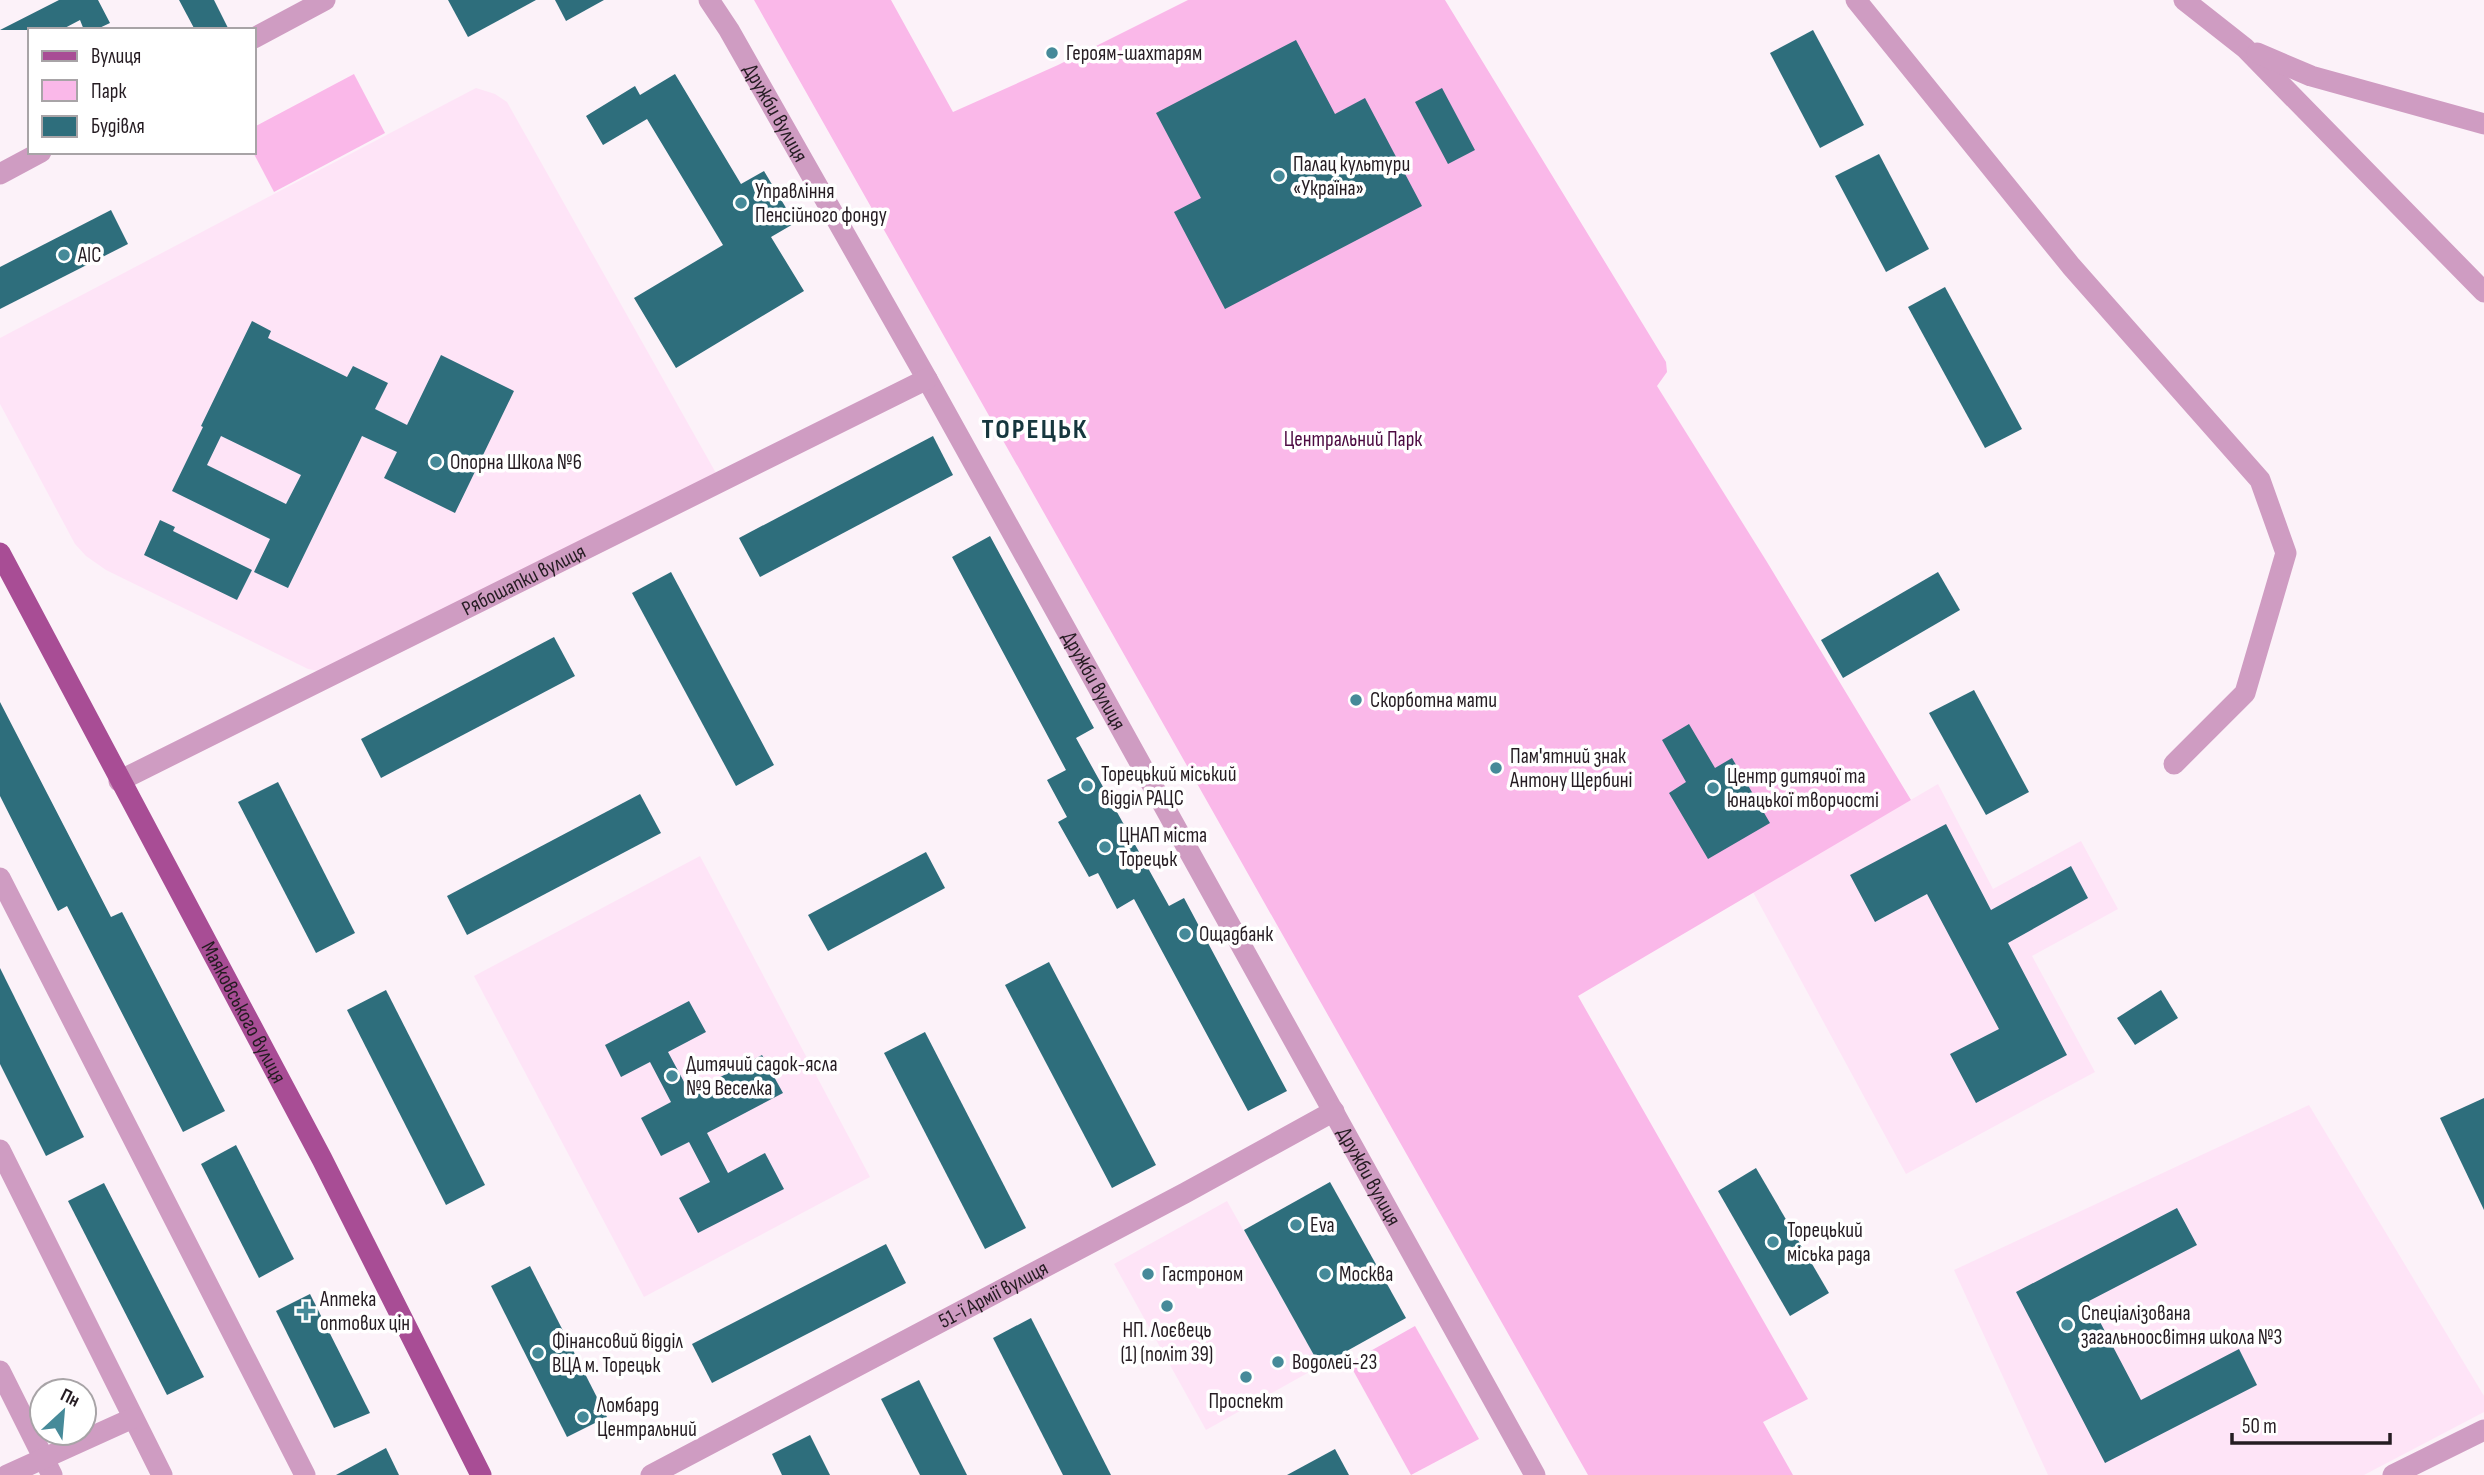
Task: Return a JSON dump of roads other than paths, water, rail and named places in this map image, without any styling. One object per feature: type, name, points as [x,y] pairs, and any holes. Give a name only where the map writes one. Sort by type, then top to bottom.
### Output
[{"type":"main road","name":"Маяковського вулиця","points":[[0,553],[322,1159],[481,1475]]},
{"type":"street","points":[[256,37],[325,0]]},
{"type":"street","name":"Дружби вулиця","points":[[709,0],[729,30],[926,379],[1535,1475]]},
{"type":"street","points":[[1856,0],[2071,266],[2260,480],[2286,553],[2245,693],[2174,764]]},
{"type":"street","points":[[2184,0],[2245,48],[2484,292]]},
{"type":"street","points":[[2245,48],[2311,76],[2484,124]]},
{"type":"street","points":[[0,174],[37,154]]},
{"type":"street","name":"Рябошапки вулиця","points":[[120,780],[926,379]]},
{"type":"street","points":[[0,878],[305,1475]]},
{"type":"street","name":"51-ї Армії вулиця","points":[[651,1475],[1196,1187],[1334,1111]]},
{"type":"street","points":[[0,1150],[162,1475]]},
{"type":"street","points":[[0,1371],[48,1467]]},
{"type":"street","points":[[7,1475],[48,1467],[133,1418]]},
{"type":"street","points":[[2393,1475],[2484,1430]]},
{"type":"place","name":"Героям-шахтарям","points":[[1052,53]]},
{"type":"place","name":"Палац культури «Україна»","points":[[1279,176]]},
{"type":"place","name":"Управління Пенсійного фонду","points":[[741,203]]},
{"type":"place","name":"АІС","points":[[64,255]]},
{"type":"place","name":"Опорна Школа №6","points":[[436,462]]},
{"type":"place","name":"Скорботна мати","points":[[1356,700]]},
{"type":"place","name":"Пам'ятний знак Антону Щербині","points":[[1496,768]]},
{"type":"place","name":"Торецький міський відділ РАЦС","points":[[1087,786]]},
{"type":"place","name":"Центр дитячої та юнацької творчості","points":[[1713,788]]},
{"type":"place","name":"ЦНАП міста Торецьк","points":[[1105,847]]},
{"type":"place","name":"Ощадбанк","points":[[1185,934]]},
{"type":"place","name":"Дитячий садок-ясла №9 Веселка","points":[[672,1076]]},
{"type":"place","name":"Eva","points":[[1296,1225]]},
{"type":"place","name":"Торецький міська рада","points":[[1773,1242]]},
{"type":"place","name":"Гастроном","points":[[1148,1274]]},
{"type":"place","name":"Москва","points":[[1325,1274]]},
{"type":"place","name":"НП. Лоєвець (1) (політ 39)","points":[[1167,1306]]},
{"type":"place","name":"Аптека оптових цін","points":[[306,1311]]},
{"type":"place","name":"Спеціалізована загальноосвітня школа №3","points":[[2067,1325]]},
{"type":"place","name":"Фінансовий відділ ВЦА м. Торецьк","points":[[538,1353]]},
{"type":"place","name":"Водолей-23","points":[[1278,1362]]},
{"type":"place","name":"Проспект","points":[[1246,1377]]},
{"type":"place","name":"Ломбард Центральний","points":[[583,1417]]},
{"type":"district","name":"ТОРЕЦЬК","points":[[1035,429]]},
{"type":"park label","name":"Центральний Парк","points":[[1353,439]]}]
